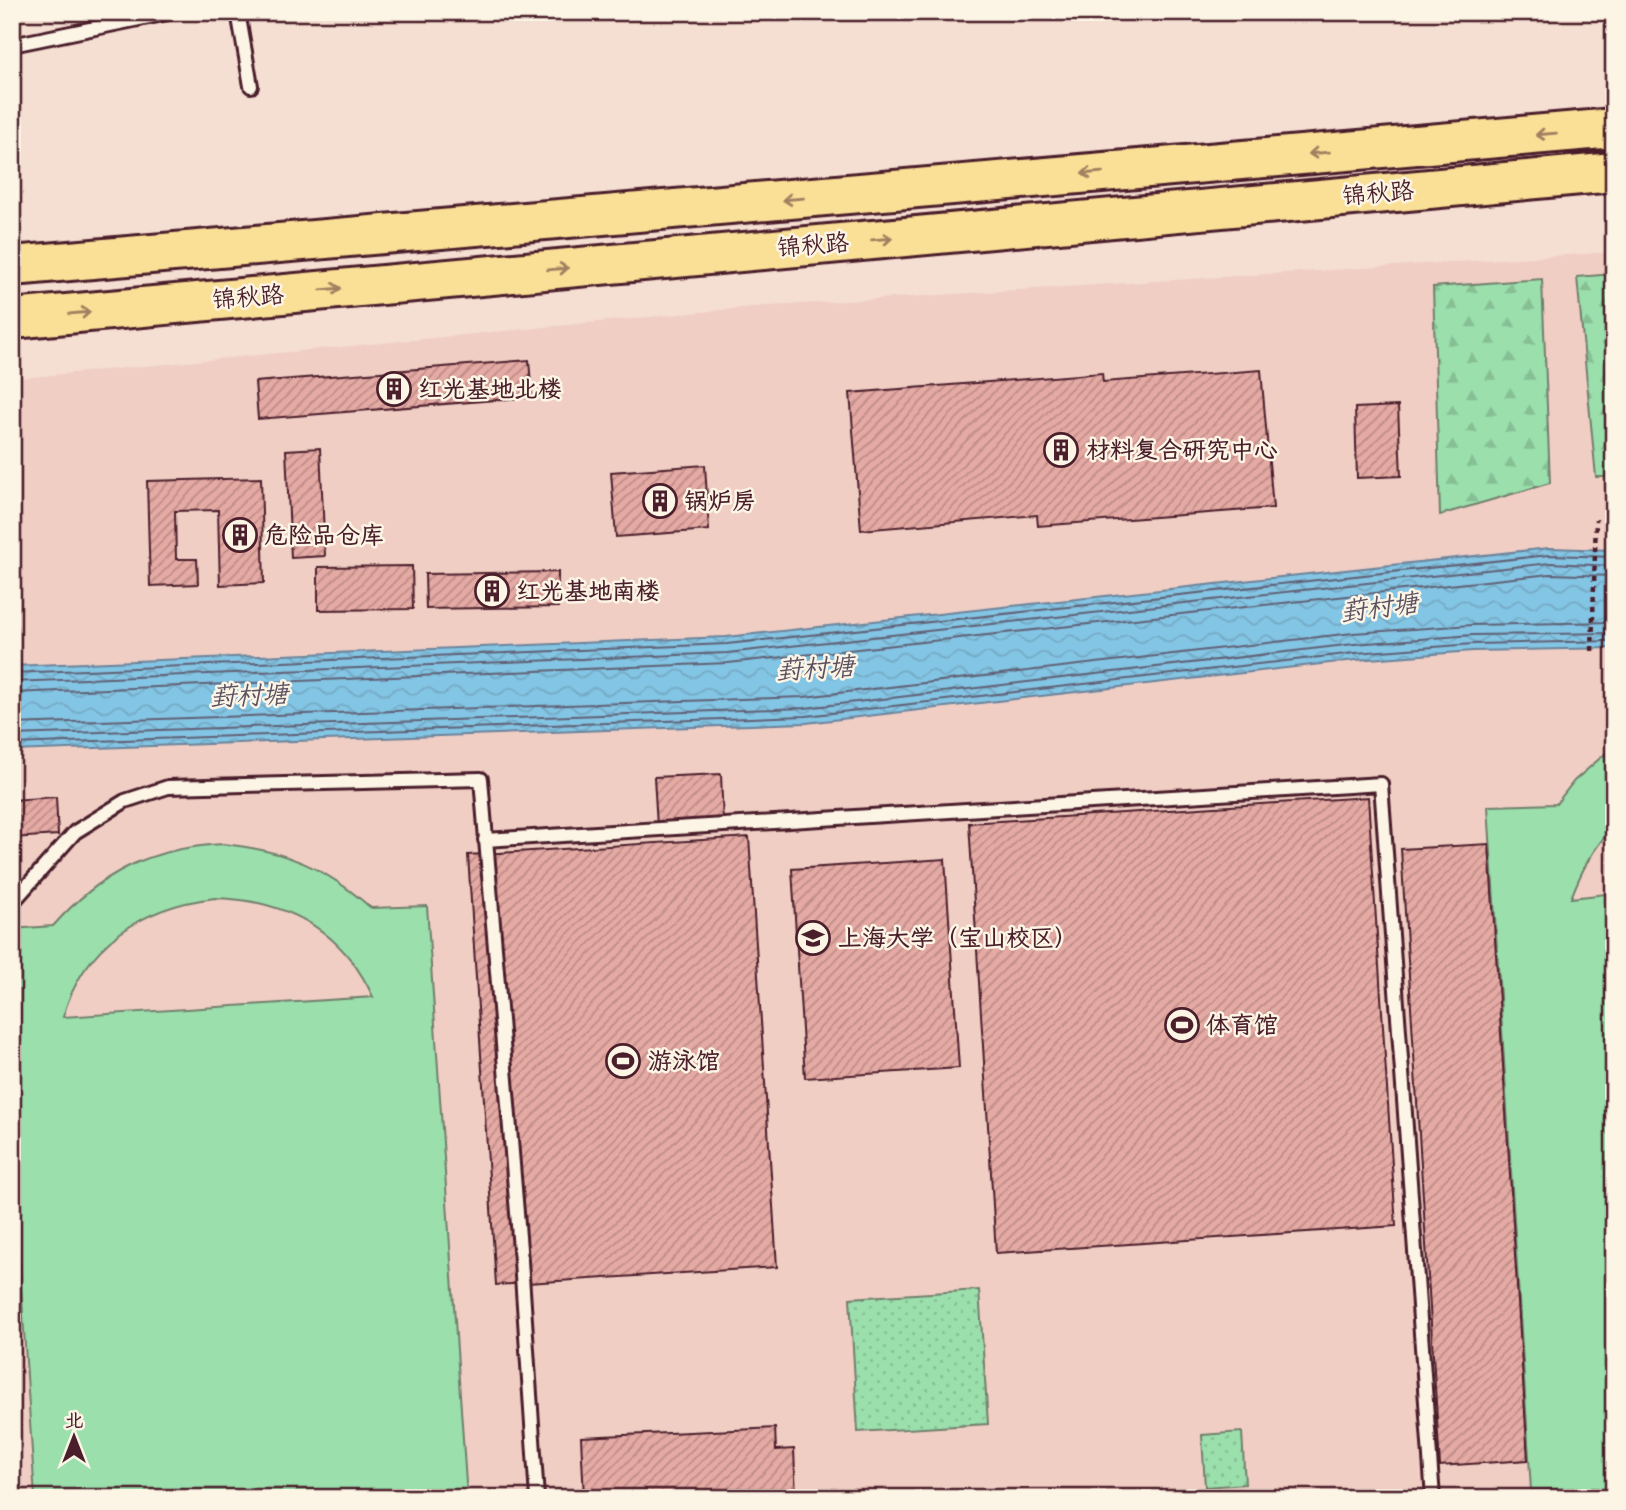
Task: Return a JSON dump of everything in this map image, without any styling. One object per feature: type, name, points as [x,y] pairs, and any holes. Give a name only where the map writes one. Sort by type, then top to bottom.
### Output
[{"type":"main road","name":"锦秋路","points":[[12,266],[1614,128]]},
{"type":"main road","name":"锦秋路","points":[[12,319],[1614,172]]},
{"type":"lane","points":[[12,45],[173,12]]},
{"type":"lane","points":[[238,12],[251,86]]},
{"type":"lane","points":[[12,903],[75,832],[125,801],[168,787],[481,779],[521,1261],[537,1498]]},
{"type":"lane","points":[[485,840],[1381,784],[1433,1498]]},
{"type":"path","points":[[1592,651],[1596,519]]},
{"type":"shaded area","name":"上海大学（宝山校区）","points":[[1614,252],[1614,1498],[12,1498],[12,379],[753,307]]},
{"type":"green space","points":[[1614,274],[1614,477],[1596,477],[1577,277]]},
{"type":"green space","points":[[1542,279],[1550,483],[1440,515],[1433,287]]},
{"type":"green space","points":[[1614,746],[1614,827],[1588,860],[1571,898],[1614,893],[1614,1391],[1606,1392],[1614,1407],[1614,1498],[1609,1498],[1597,1488],[1531,1490],[1488,806],[1556,804],[1574,781]]},
{"type":"green space","points":[[223,844],[285,856],[320,871],[371,908],[427,906],[467,1498],[403,1498],[405,1492],[364,1494],[361,1498],[35,1498],[12,1147],[12,929],[53,926],[71,907],[109,877],[150,857],[197,846]],"holes":[[[215,898],[241,900],[288,912],[328,936],[360,973],[373,997],[63,1017],[72,992],[85,969],[119,933],[141,920],[189,902]]]},
{"type":"green space","points":[[979,1290],[988,1424],[858,1432],[850,1298]]},
{"type":"green space","points":[[1242,1432],[1245,1484],[1205,1487],[1202,1435]]},
{"type":"water","name":"葑村塘","points":[[1549,548],[1614,550],[1614,648],[1473,651],[1356,660],[806,723],[12,751],[12,666],[726,637]]},
{"type":"building","name":"红光基地北楼","points":[[529,360],[532,397],[258,419],[255,382]]},
{"type":"building","name":"材料复合研究中心","points":[[1261,370],[1273,508],[1038,526],[1037,515],[861,530],[850,393],[1102,373],[1103,382]]},
{"type":"building","points":[[1398,406],[1401,476],[1357,478],[1355,408]]},
{"type":"building","points":[[320,448],[325,556],[291,558],[286,450]]},
{"type":"building","name":"锅炉房","points":[[705,465],[709,530],[616,537],[611,472]]},
{"type":"building","name":"危险品仓库","points":[[261,478],[264,583],[220,585],[218,510],[175,511],[176,559],[197,559],[198,584],[150,586],[147,481]]},
{"type":"building","points":[[412,566],[413,609],[318,610],[318,567]]},
{"type":"building","name":"红光基地南楼","points":[[558,572],[558,607],[426,609],[425,574]]},
{"type":"building","points":[[721,774],[723,823],[657,826],[654,777]]},
{"type":"building","points":[[56,797],[58,835],[12,838],[12,800]]},
{"type":"building","name":"体育馆","points":[[1368,797],[1396,1226],[996,1253],[969,823]]},
{"type":"building","name":"游泳馆","points":[[749,837],[777,1267],[496,1285],[468,855]]},
{"type":"building","points":[[1489,844],[1528,1460],[1440,1466],[1401,849]]},
{"type":"building","points":[[945,859],[959,1068],[805,1078],[792,869]]},
{"type":"building","points":[[775,1428],[776,1450],[794,1449],[796,1498],[584,1498],[581,1437]]},
{"type":"place","name":"红光基地北楼","points":[[394,389]]},
{"type":"place","name":"材料复合研究中心","points":[[1061,450]]},
{"type":"place","name":"锅炉房","points":[[660,501]]},
{"type":"place","name":"危险品仓库","points":[[240,535]]},
{"type":"place","name":"红光基地南楼","points":[[492,591]]},
{"type":"place","name":"上海大学（宝山校区）","points":[[813,938]]},
{"type":"place","name":"体育馆","points":[[1182,1025]]},
{"type":"place","name":"游泳馆","points":[[623,1061]]}]
